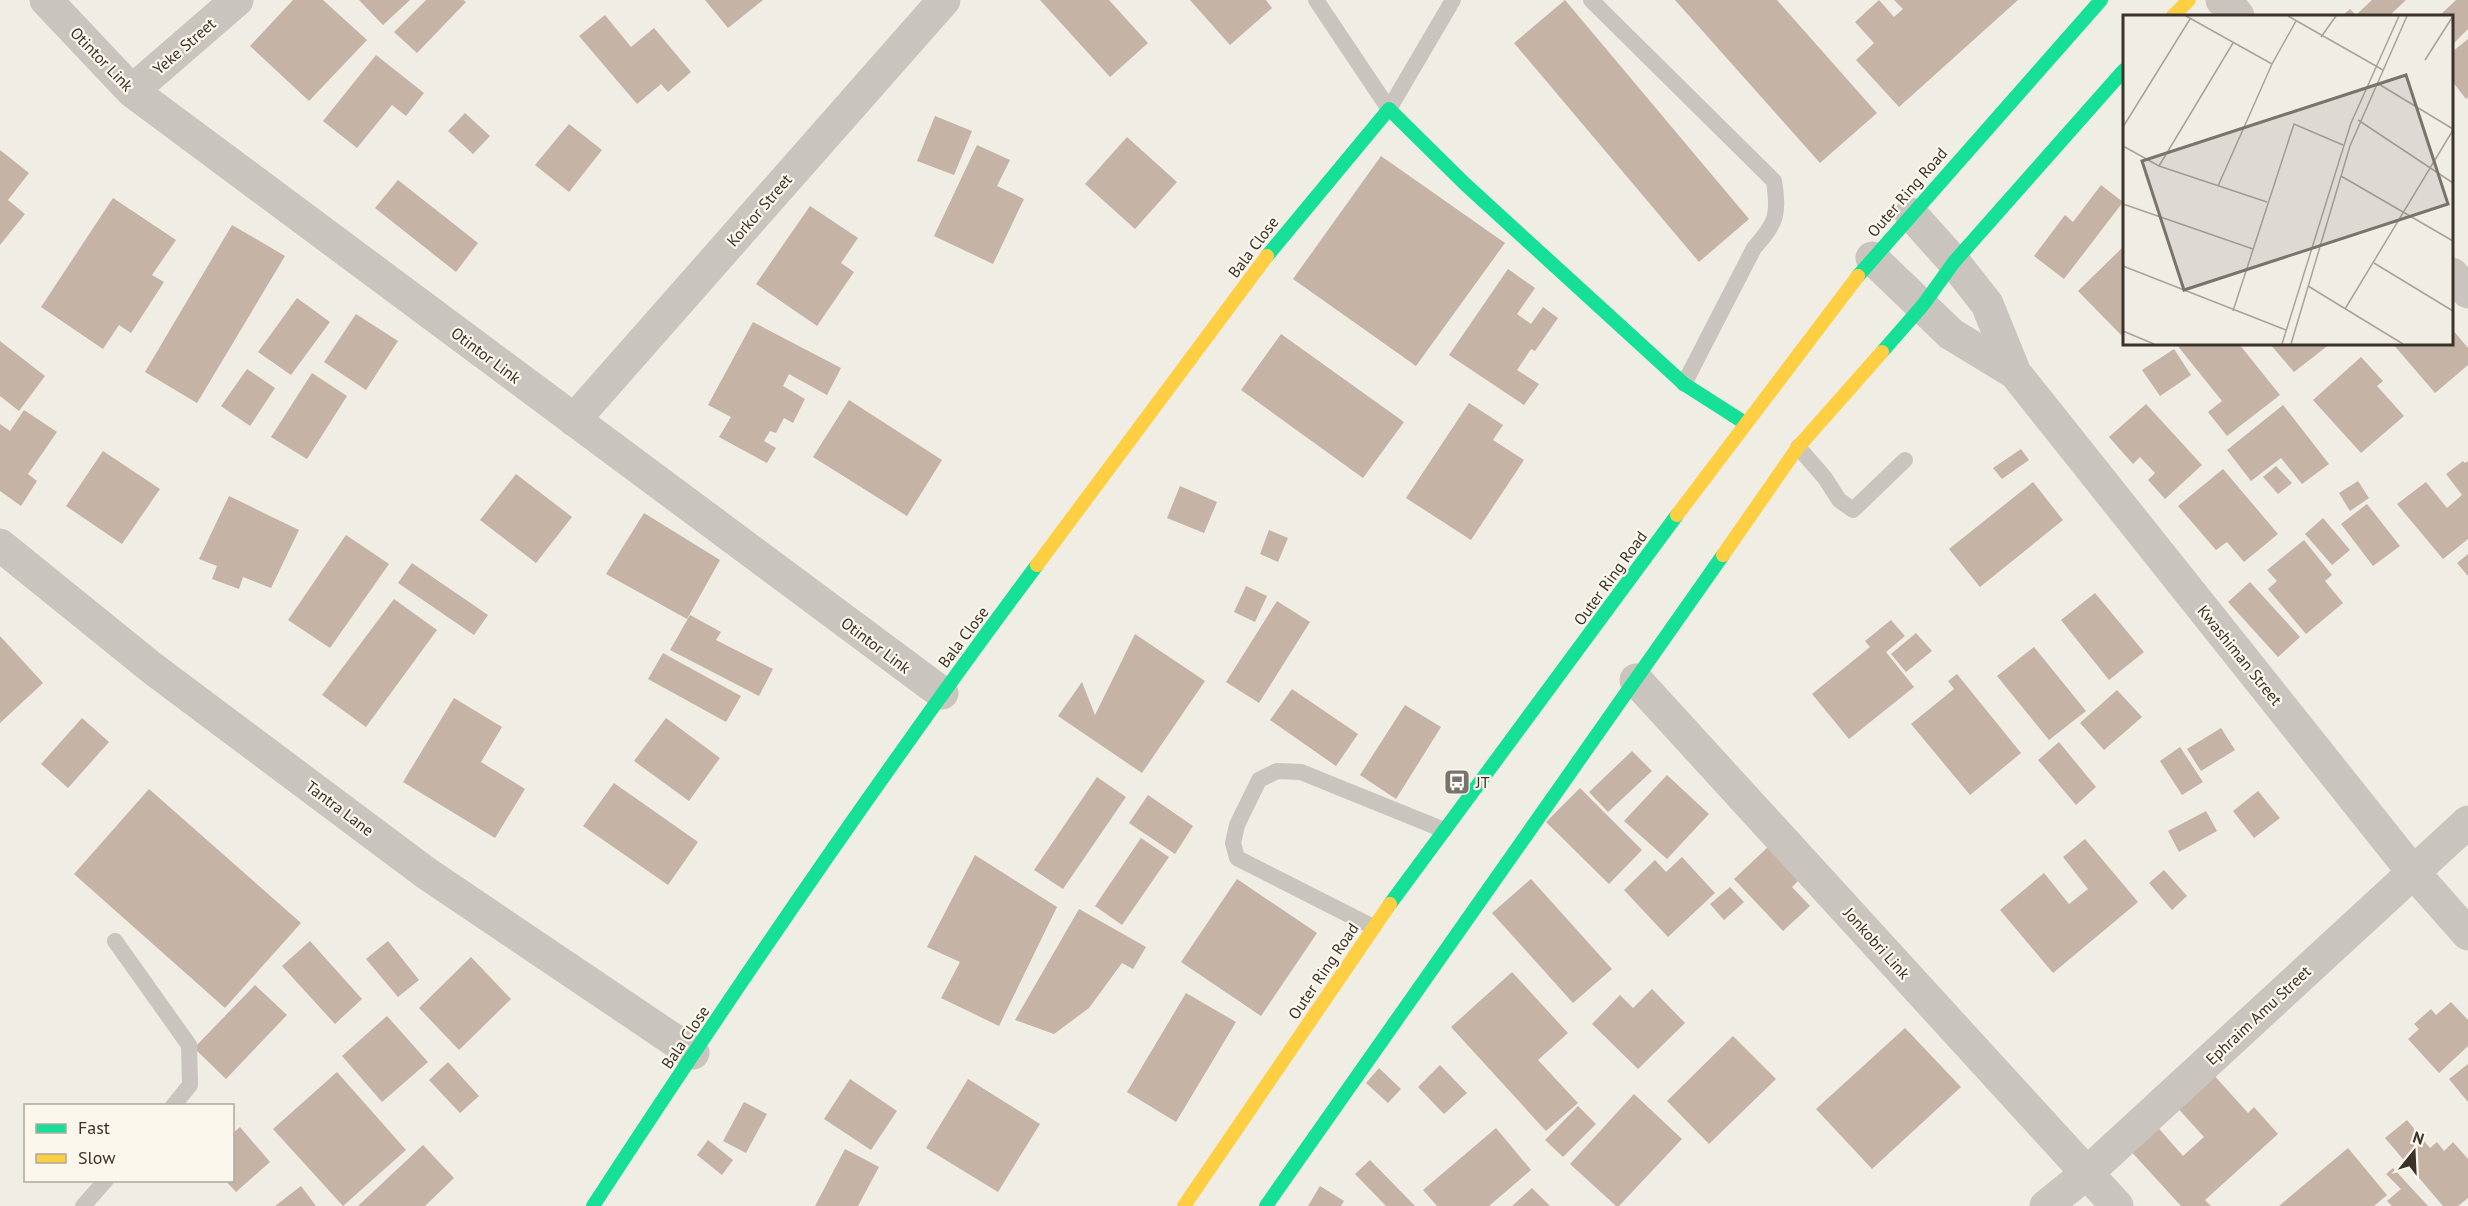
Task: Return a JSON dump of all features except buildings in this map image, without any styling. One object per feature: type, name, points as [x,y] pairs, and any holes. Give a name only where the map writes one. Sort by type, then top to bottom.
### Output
[{"type":"main road","name":"Outer Ring Road","points":[[1184,1206],[1373,927],[1745,423],[1872,258],[2100,0]]},
{"type":"main road","points":[[2174,15],[2189,0]]},
{"type":"main road","points":[[1266,1206],[1798,447],[1923,305],[1954,262],[2123,71]]},
{"type":"main road","points":[[1389,109],[1465,184],[1684,384],[1745,423]]},
{"type":"main road","name":"Bala Close","points":[[593,1206],[693,1053],[942,693],[1281,236],[1389,109]]},
{"type":"street","name":"Otintor Link","points":[[46,0],[132,91],[942,693]]},
{"type":"street","name":"Yeke Street","points":[[132,91],[237,0]]},
{"type":"street","name":"Korkor Street","points":[[574,420],[944,0]]},
{"type":"street","points":[[2222,0],[2237,15]]},
{"type":"street","name":"Kwashiman Street","points":[[1911,214],[1954,262],[1987,304],[2015,373],[2413,872],[2468,934]]},
{"type":"street","name":"Kwashiman Street","points":[[1872,258],[1952,334],[2015,373]]},
{"type":"street","points":[[2453,276],[2468,292]]},
{"type":"street","name":"Tantra Lane","points":[[0,545],[153,668],[426,873],[693,1053]]},
{"type":"street","name":"Jonkobri Link","points":[[1636,680],[2117,1206]]},
{"type":"street","name":"Ephraim Amu Street","points":[[2046,1206],[2087,1173],[2468,822]]},
{"type":"lane","points":[[1316,0],[1389,109],[1453,0]]},
{"type":"lane","points":[[1591,0],[1774,181],[1778,207],[1770,230],[1754,248],[1684,384]]},
{"type":"lane","points":[[1798,447],[1825,478],[1839,500],[1852,510],[1905,460]]},
{"type":"lane","points":[[1373,927],[1237,858],[1233,843],[1237,825],[1259,780],[1277,771],[1301,772],[1444,830]]},
{"type":"lane","points":[[115,941],[189,1045],[190,1085],[175,1104]]},
{"type":"lane","points":[[83,1206],[104,1182]]},
{"type":"traffic: fast","points":[[1858,276],[2101,0]]},
{"type":"traffic: fast","points":[[1882,352],[1923,305],[1954,262],[2123,71]]},
{"type":"traffic: fast","points":[[1267,256],[1389,109],[1465,184],[1684,384],[1745,423]]},
{"type":"traffic: fast","points":[[1390,904],[1677,515]]},
{"type":"traffic: fast","points":[[1266,1206],[1723,555]]},
{"type":"traffic: fast","points":[[593,1206],[700,1043],[810,882],[922,722],[1037,565]]},
{"type":"traffic: slow","points":[[2174,15],[2189,0]]},
{"type":"traffic: slow","points":[[1037,565],[1267,256]]},
{"type":"traffic: slow","points":[[1677,515],[1858,276]]},
{"type":"traffic: slow","points":[[1723,555],[1798,447],[1882,352]]},
{"type":"traffic: slow","points":[[1184,1206],[1390,904]]},
{"type":"place","name":"JT","points":[[1457,782]]}]
